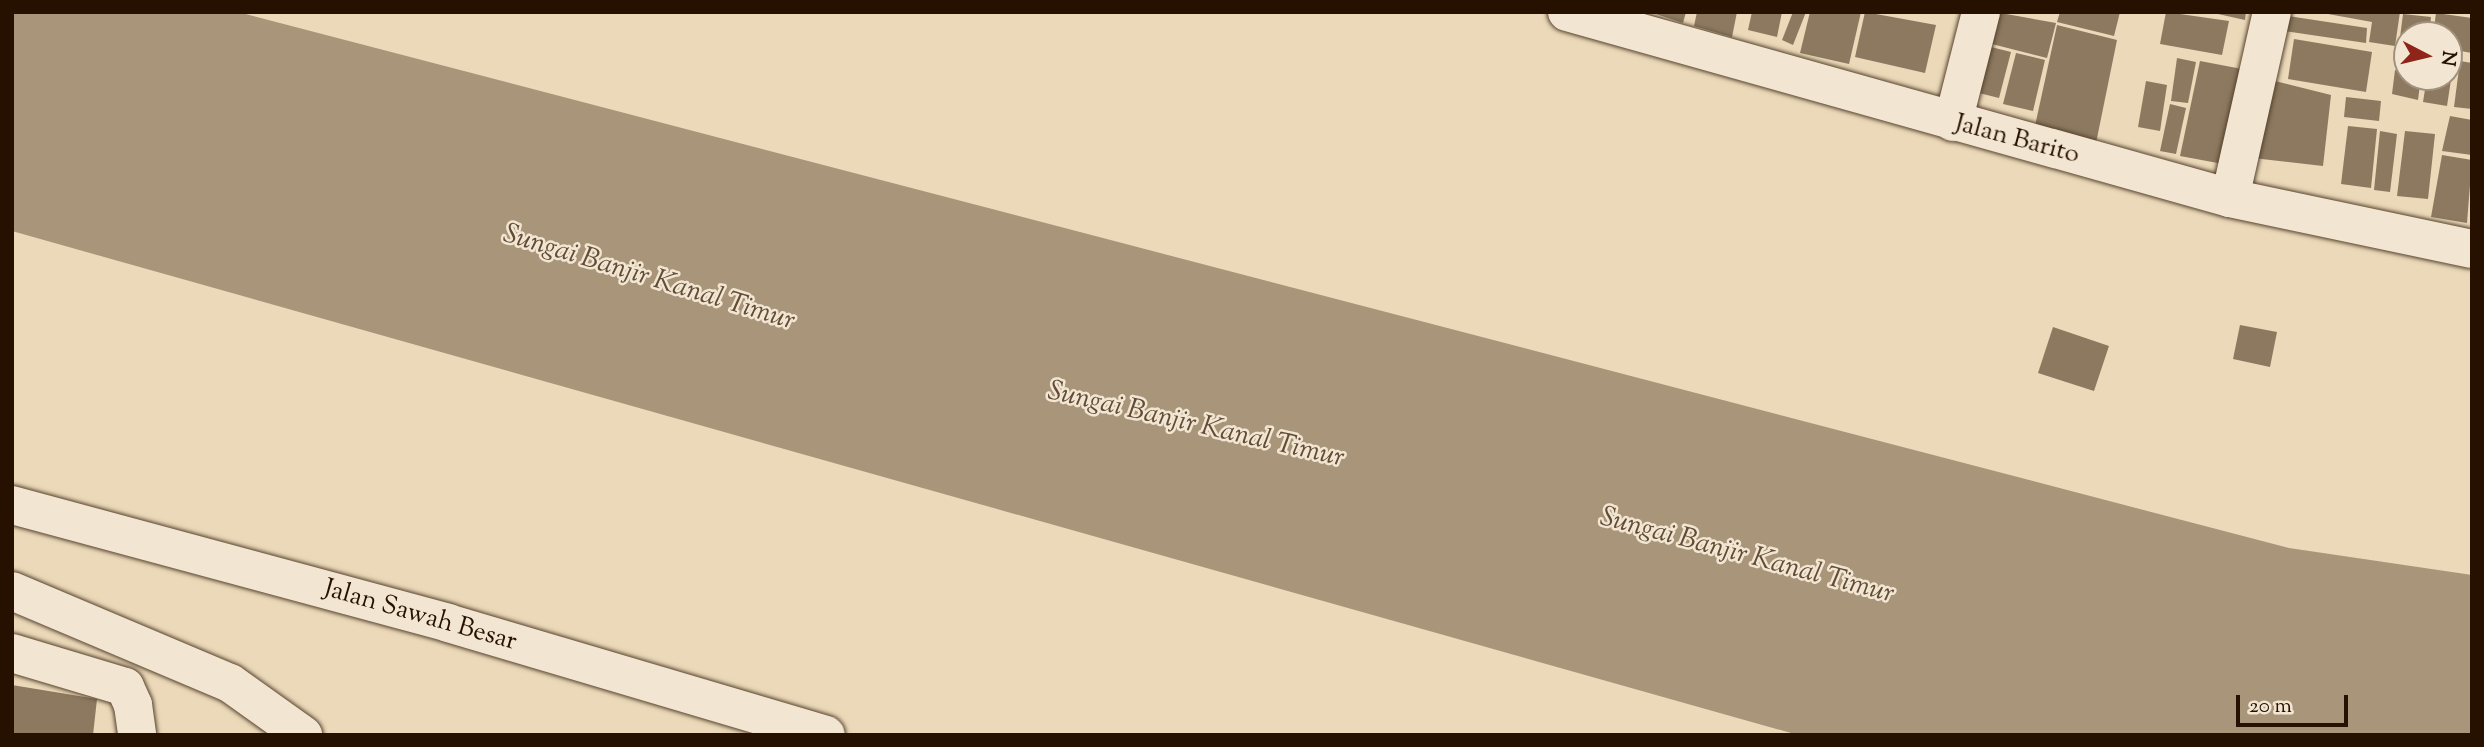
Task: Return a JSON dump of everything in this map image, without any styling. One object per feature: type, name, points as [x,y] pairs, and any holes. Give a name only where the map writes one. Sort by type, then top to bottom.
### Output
[{"type":"street","name":"Jalan Barito","points":[[1567,12],[2230,198],[2462,254]]},
{"type":"street","points":[[1953,122],[1981,12]]},
{"type":"street","points":[[2230,198],[2272,12]]},
{"type":"street","name":"Jalan Sawah Besar","points":[[12,505],[448,623],[826,735]]},
{"type":"street","points":[[12,591],[230,683],[303,735]]},
{"type":"street","points":[[12,653],[125,687],[133,705],[137,735]]},
{"type":"water","name":"Sungai Banjir Kanal Timur","points":[[12,12],[238,12],[2289,548],[2472,575],[2472,735],[1798,735],[12,231]]},
{"type":"building","points":[[1650,12],[1686,12],[1683,23]]},
{"type":"building","points":[[1697,12],[1737,12],[1732,37],[1694,26]]},
{"type":"building","points":[[1752,12],[1782,12],[1777,37],[1748,30]]},
{"type":"building","points":[[1793,12],[1806,12],[1793,45],[1782,40]]},
{"type":"building","points":[[1810,12],[1861,12],[1849,64],[1800,53]]},
{"type":"building","points":[[1865,12],[1936,25],[1925,73],[1855,57]]},
{"type":"building","points":[[1995,12],[2056,23],[2047,58],[1988,43]]},
{"type":"building","points":[[2060,12],[2120,12],[2114,36],[2057,22]]},
{"type":"building","points":[[2166,12],[2229,21],[2222,55],[2160,44]]},
{"type":"building","points":[[2209,12],[2246,12],[2245,20]]},
{"type":"building","points":[[2317,12],[2400,12],[2399,21],[2393,21],[2393,46],[2369,42],[2372,22]]},
{"type":"building","points":[[2436,13],[2472,18],[2472,53],[2463,51],[2463,21],[2435,21]]},
{"type":"building","points":[[2403,14],[2431,17],[2431,21],[2402,21]]},
{"type":"building","points":[[2288,16],[2367,28],[2366,43],[2285,31]]},
{"type":"building","points":[[2057,25],[2117,40],[2095,148],[2033,135]]},
{"type":"building","points":[[2294,39],[2372,52],[2366,92],[2288,79]]},
{"type":"building","points":[[1987,46],[2011,52],[1999,98],[1975,92]]},
{"type":"building","points":[[2016,53],[2045,60],[2033,111],[2003,104]]},
{"type":"building","points":[[2177,58],[2196,62],[2188,103],[2171,101]]},
{"type":"building","points":[[2200,61],[2242,69],[2223,164],[2180,156]]},
{"type":"building","points":[[2463,62],[2472,63],[2472,109],[2454,107],[2456,91],[2463,91]]},
{"type":"building","points":[[2263,78],[2331,95],[2323,166],[2253,158]]},
{"type":"building","points":[[2146,81],[2167,85],[2160,131],[2138,127]]},
{"type":"building","points":[[2393,86],[2393,91],[2419,91],[2418,100],[2392,94]]},
{"type":"building","points":[[2425,91],[2449,91],[2447,106],[2423,102]]},
{"type":"building","points":[[2346,97],[2381,101],[2379,121],[2344,117]]},
{"type":"building","points":[[2170,104],[2186,108],[2176,154],[2160,151]]},
{"type":"building","points":[[2450,116],[2472,120],[2472,155],[2442,151]]},
{"type":"building","points":[[2348,126],[2377,129],[2371,188],[2341,184]]},
{"type":"building","points":[[2380,131],[2397,134],[2390,192],[2374,190]]},
{"type":"building","points":[[2405,131],[2435,134],[2428,199],[2397,196]]},
{"type":"building","points":[[2442,155],[2472,160],[2467,223],[2431,217]]},
{"type":"building","points":[[2240,325],[2277,332],[2270,367],[2233,359]]},
{"type":"building","points":[[2053,327],[2109,346],[2094,391],[2038,373]]},
{"type":"building","points":[[12,685],[97,699],[93,735],[12,735]]}]
